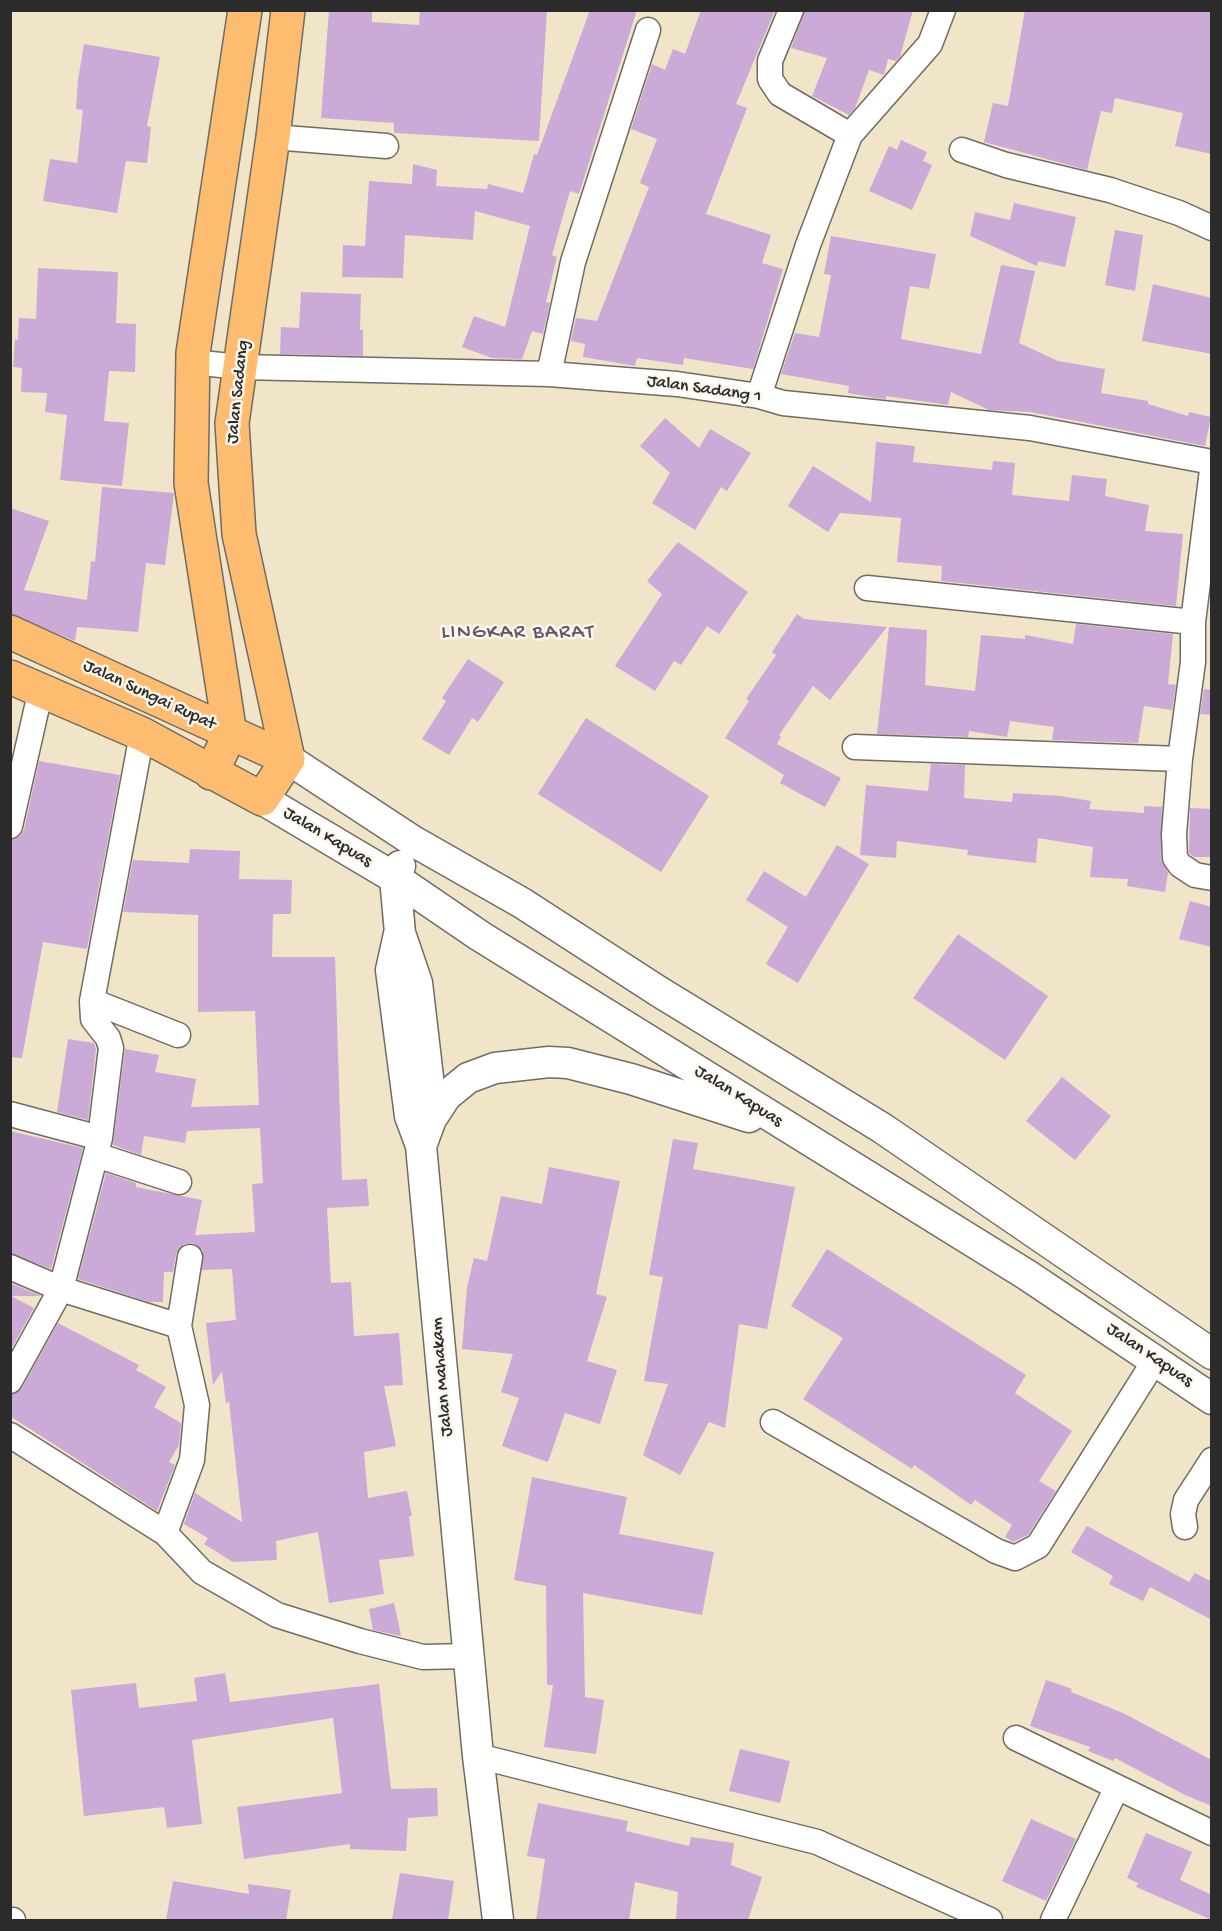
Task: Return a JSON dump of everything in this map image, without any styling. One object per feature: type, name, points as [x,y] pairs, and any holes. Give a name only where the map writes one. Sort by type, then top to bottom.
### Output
[{"type":"main road","points":[[211,773],[230,734],[191,483],[192,363],[200,295],[245,10]]},
{"type":"main road","name":"Jalan Sadang","points":[[288,10],[273,137],[232,423],[239,534],[288,759]]},
{"type":"main road","name":"Jalan Sungai Rupat","points":[[10,632],[288,759]]},
{"type":"main road","name":"Jalan Sungai Rupat","points":[[10,677],[142,735],[262,799]]},
{"type":"main road","points":[[262,799],[288,759]]},
{"type":"street","points":[[791,10],[770,61],[770,79],[780,94],[850,135]]},
{"type":"street","points":[[759,396],[808,245],[850,135],[930,44],[943,10]]},
{"type":"street","points":[[549,374],[573,262],[648,30]]},
{"type":"street","points":[[273,137],[386,146]]},
{"type":"street","points":[[962,150],[1006,165],[1110,190],[1179,213],[1212,228]]},
{"type":"street","name":"Jalan Sadang 1","points":[[192,363],[240,367],[549,374],[677,384],[759,396],[783,403],[1030,428],[1212,462]]},
{"type":"street","points":[[1212,470],[1193,622],[1202,664],[1180,759],[1174,858],[1185,870],[1212,878]]},
{"type":"street","points":[[867,588],[1193,622]]},
{"type":"street","points":[[10,825],[40,689]]},
{"type":"street","points":[[10,1381],[62,1289],[98,1147],[111,1048],[108,1038],[93,1019],[92,1001],[142,735]]},
{"type":"street","points":[[855,747],[1180,759]]},
{"type":"street","name":"Jalan Kapuas","points":[[288,759],[413,841],[522,903],[658,991],[882,1128],[1212,1354]]},
{"type":"street","name":"Jalan Kapuas","points":[[262,799],[394,878],[480,936],[789,1130],[1027,1275],[1212,1399]]},
{"type":"street","points":[[394,878],[413,841]]},
{"type":"street","name":"Jalan Mahakam","points":[[394,878],[400,933],[391,970],[410,1116],[426,1133],[468,1656],[498,1920]]},
{"type":"street","points":[[92,1001],[178,1035]]},
{"type":"street","points":[[426,1133],[446,1096],[468,1078],[495,1068],[568,1063],[631,1079],[789,1130]]},
{"type":"street","points":[[10,1114],[98,1147],[179,1182]]},
{"type":"street","points":[[1027,1275],[1050,1244]]},
{"type":"street","points":[[165,1533],[189,1473],[197,1406],[178,1326],[190,1257]]},
{"type":"street","points":[[10,1267],[62,1289],[178,1326]]},
{"type":"street","points":[[773,1422],[996,1551],[1015,1558],[1038,1546],[1155,1360]]},
{"type":"street","points":[[10,1436],[165,1533],[202,1572],[278,1615],[360,1641],[423,1657],[468,1656]]},
{"type":"street","points":[[1185,1527],[1183,1514],[1186,1500],[1212,1460]]},
{"type":"street","points":[[1016,1738],[1212,1833]]},
{"type":"street","points":[[478,1756],[817,1842],[990,1920]]},
{"type":"street","points":[[1053,1920],[1117,1787]]},
{"type":"building","points":[[329,10],[372,10],[372,22],[419,25],[420,10],[547,10],[539,141],[394,133],[394,123],[321,118]]},
{"type":"building","points":[[590,10],[637,10],[579,194],[570,191],[552,255],[557,257],[546,302],[550,303],[543,334],[532,331],[522,359],[492,358],[462,347],[474,316],[505,327],[530,226],[475,211],[473,240],[405,235],[403,278],[342,277],[343,245],[365,246],[369,181],[412,184],[413,164],[437,170],[436,186],[487,189],[488,184],[523,193],[534,154],[537,155]]},
{"type":"building","points":[[701,10],[775,10],[736,104],[747,108],[706,214],[771,235],[762,263],[783,269],[753,369],[684,358],[683,365],[637,358],[635,366],[583,357],[585,344],[571,341],[576,318],[597,321],[649,187],[640,183],[657,139],[631,129],[652,64],[665,70],[673,49],[685,54]]},
{"type":"building","points":[[805,10],[913,10],[900,57],[896,61],[888,59],[884,75],[869,70],[855,108],[849,115],[812,96],[827,58],[791,48]]},
{"type":"building","points":[[1025,10],[1212,10],[1212,154],[1175,146],[1183,113],[1115,98],[1112,113],[1101,111],[1087,170],[984,142],[993,103],[1008,106]]},
{"type":"building","points":[[84,44],[160,57],[147,126],[151,127],[147,163],[126,161],[117,213],[43,201],[50,159],[77,163],[83,110],[76,109]]},
{"type":"building","points":[[901,140],[927,152],[923,161],[932,165],[912,210],[869,191],[889,146],[897,150]]},
{"type":"building","points":[[1014,203],[1076,217],[1065,267],[1038,261],[1037,266],[970,236],[975,212],[1010,220]]},
{"type":"building","points":[[1115,230],[1143,235],[1135,291],[1105,285]]},
{"type":"building","points":[[831,236],[936,254],[929,289],[910,286],[901,339],[981,354],[1001,265],[1035,271],[1019,343],[1058,361],[1105,369],[1101,393],[1148,401],[1148,404],[1188,416],[1189,412],[1211,417],[1205,446],[1030,412],[989,410],[951,392],[948,405],[886,396],[886,399],[876,398],[848,393],[849,386],[781,374],[795,333],[819,337],[831,275],[824,274]]},
{"type":"building","points":[[38,268],[118,272],[116,323],[136,324],[135,372],[109,371],[104,421],[129,423],[122,486],[60,480],[67,415],[45,412],[47,393],[21,392],[22,368],[13,367],[15,339],[18,340],[19,318],[36,319]]},
{"type":"building","points":[[1153,284],[1212,298],[1212,354],[1142,341]]},
{"type":"building","points":[[301,292],[361,294],[360,330],[363,330],[363,356],[280,354],[281,327],[299,328]]},
{"type":"building","points":[[665,418],[699,448],[710,429],[751,453],[727,491],[721,487],[695,530],[652,503],[670,473],[640,446]]},
{"type":"building","points":[[876,442],[915,446],[913,462],[992,470],[993,461],[1015,463],[1012,495],[1069,501],[1072,475],[1107,479],[1105,496],[1149,505],[1145,531],[1183,534],[1176,606],[941,581],[942,566],[897,562],[901,518],[840,513],[828,532],[788,506],[813,466],[871,502]]},
{"type":"building","points":[[102,487],[174,493],[165,565],[146,563],[138,632],[77,627],[75,641],[10,614],[10,508],[49,521],[24,590],[87,600],[91,561],[95,562]]},
{"type":"building","points":[[678,542],[748,592],[719,634],[707,626],[681,665],[674,661],[655,691],[615,666],[662,594],[647,581]]},
{"type":"building","points":[[797,614],[804,619],[887,627],[830,700],[813,686],[779,735],[781,737],[777,744],[841,778],[825,807],[780,783],[784,775],[725,738],[749,701],[746,699],[776,655],[772,652]]},
{"type":"building","points":[[1076,624],[1173,634],[1168,684],[1176,685],[1172,710],[1144,706],[1138,743],[1052,740],[1054,727],[1010,721],[1007,737],[969,731],[968,737],[877,734],[889,627],[927,630],[925,685],[975,691],[981,635],[1025,639],[1025,635],[1073,644]]},
{"type":"building","points":[[468,659],[504,682],[478,722],[472,718],[449,755],[422,739],[446,701],[442,698]]},
{"type":"building","points":[[1204,689],[1212,690],[1212,715],[1200,714]]},
{"type":"building","points":[[586,718],[709,796],[661,872],[538,794]]},
{"type":"building","points":[[39,761],[120,775],[87,949],[43,942],[22,1058],[10,1057],[10,840],[20,836],[24,830]]},
{"type":"building","points":[[931,764],[965,765],[964,798],[1012,802],[1013,793],[1060,796],[1091,801],[1089,809],[1144,813],[1144,806],[1162,807],[1161,859],[1168,873],[1165,892],[1127,886],[1128,879],[1090,877],[1093,847],[1038,838],[1036,863],[967,855],[968,850],[897,841],[896,858],[860,855],[866,785],[928,791]]},
{"type":"building","points":[[1190,808],[1212,809],[1212,857],[1194,857],[1189,853]]},
{"type":"building","points":[[837,845],[869,864],[798,983],[766,964],[788,927],[746,900],[764,871],[806,897]]},
{"type":"building","points":[[190,849],[240,851],[239,879],[292,880],[291,914],[273,914],[272,957],[335,957],[342,1180],[367,1179],[369,1206],[327,1208],[331,1283],[351,1282],[354,1336],[399,1333],[403,1385],[384,1386],[396,1446],[364,1452],[368,1498],[407,1491],[412,1516],[409,1516],[414,1556],[379,1560],[384,1594],[329,1603],[318,1532],[276,1541],[277,1560],[233,1562],[204,1544],[208,1538],[184,1524],[195,1493],[242,1522],[229,1401],[226,1404],[222,1371],[213,1385],[206,1323],[236,1320],[232,1269],[202,1270],[203,1251],[193,1243],[184,1244],[176,1254],[173,1272],[164,1272],[163,1302],[149,1302],[78,1279],[106,1173],[136,1183],[136,1187],[202,1200],[195,1235],[255,1232],[252,1184],[263,1183],[260,1128],[187,1131],[185,1143],[144,1136],[141,1155],[113,1145],[125,1049],[159,1055],[155,1072],[196,1079],[191,1107],[259,1105],[255,1011],[198,1012],[198,915],[123,912],[133,860],[189,863]]},
{"type":"building","points":[[1190,901],[1212,907],[1212,947],[1179,939]]},
{"type":"building","points":[[958,934],[1048,996],[1005,1060],[913,998]]},
{"type":"building","points":[[68,1039],[94,1043],[96,1049],[88,1120],[57,1112]]},
{"type":"building","points":[[1062,1077],[1111,1116],[1075,1160],[1026,1121]]},
{"type":"building","points":[[10,1131],[83,1148],[51,1269],[10,1253]]},
{"type":"building","points":[[673,1139],[698,1143],[693,1169],[795,1187],[767,1329],[739,1324],[725,1428],[709,1422],[680,1475],[643,1455],[668,1384],[644,1381],[663,1277],[649,1275]]},
{"type":"building","points":[[549,1167],[620,1181],[596,1294],[607,1297],[587,1361],[617,1370],[600,1424],[565,1413],[548,1462],[502,1446],[519,1398],[501,1392],[513,1354],[462,1349],[467,1287],[474,1258],[487,1261],[501,1196],[542,1204]]},
{"type":"building","points":[[827,1249],[1026,1375],[1015,1393],[1072,1431],[1039,1481],[1056,1491],[1028,1535],[1013,1542],[1005,1537],[1012,1525],[975,1500],[971,1505],[914,1465],[912,1469],[803,1399],[843,1338],[791,1306]]},
{"type":"building","points":[[10,1283],[41,1296],[11,1296],[34,1308],[10,1351]]},
{"type":"building","points":[[58,1323],[139,1365],[136,1370],[166,1387],[154,1407],[181,1423],[179,1445],[169,1462],[175,1465],[157,1511],[10,1416],[10,1395],[22,1388]]},
{"type":"building","points":[[532,1477],[627,1497],[619,1534],[714,1552],[702,1615],[583,1593],[585,1697],[604,1700],[596,1754],[544,1747],[553,1685],[547,1685],[546,1586],[514,1580]]},
{"type":"building","points":[[1087,1526],[1189,1582],[1195,1573],[1212,1582],[1212,1620],[1150,1587],[1143,1601],[1109,1584],[1113,1576],[1071,1552]]},
{"type":"building","points":[[394,1603],[401,1636],[373,1630],[369,1609]]},
{"type":"building","points":[[225,1673],[230,1702],[379,1684],[391,1789],[437,1788],[438,1816],[408,1818],[406,1851],[350,1849],[350,1844],[244,1859],[237,1807],[342,1793],[333,1718],[192,1740],[202,1824],[167,1828],[164,1807],[84,1816],[71,1690],[136,1683],[139,1708],[197,1701],[194,1678]]},
{"type":"building","points":[[1046,1680],[1072,1689],[1071,1692],[1123,1713],[1212,1760],[1212,1806],[1185,1795],[1115,1758],[1113,1761],[1088,1751],[1090,1747],[1030,1726]]},
{"type":"building","points":[[740,1749],[790,1761],[780,1803],[729,1791]]},
{"type":"building","points":[[538,1803],[628,1821],[626,1831],[689,1846],[691,1837],[734,1843],[731,1865],[762,1877],[748,1920],[676,1920],[678,1892],[635,1882],[629,1920],[536,1920],[545,1859],[527,1856]]},
{"type":"building","points":[[1031,1819],[1076,1839],[1046,1901],[1002,1881]]},
{"type":"building","points":[[1146,1833],[1192,1852],[1180,1880],[1212,1895],[1212,1920],[1136,1887],[1138,1883],[1127,1878]]},
{"type":"building","points":[[400,1873],[454,1881],[448,1920],[392,1920]]},
{"type":"building","points":[[173,1881],[249,1894],[248,1884],[291,1890],[286,1920],[166,1920]]},
{"type":"district","name":"LINGKAR BARAT","points":[[518,634]]}]
